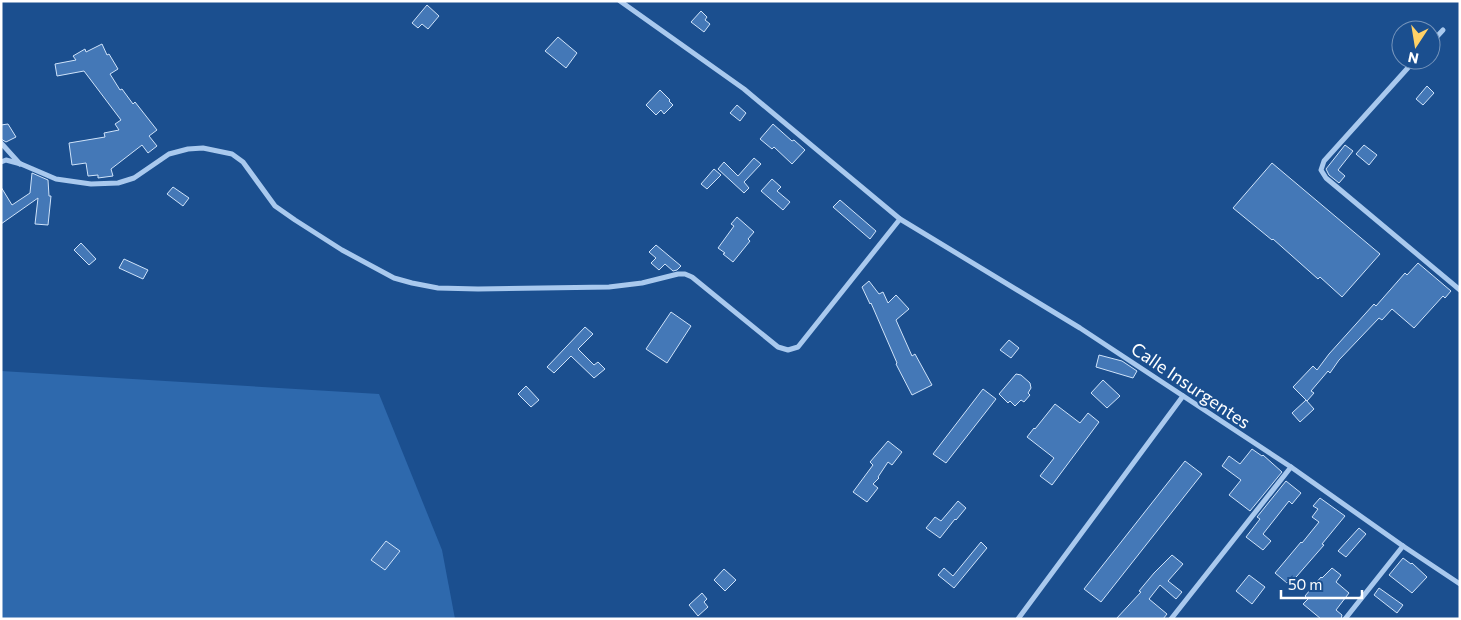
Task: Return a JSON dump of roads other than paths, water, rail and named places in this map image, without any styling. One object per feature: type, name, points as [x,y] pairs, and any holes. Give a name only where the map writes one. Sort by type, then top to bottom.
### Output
[{"type":"street","name":"Calle Insurgentes","points":[[620,1],[744,89],[900,219],[1080,328],[1291,467],[1460,584]]},
{"type":"street","points":[[1406,70],[1324,161],[1321,170],[1326,178],[1460,290]]},
{"type":"street","points":[[1,143],[21,164]]},
{"type":"street","points":[[1,162],[6,160],[21,164],[56,179],[91,184],[118,183],[134,178],[170,154],[188,149],[203,148],[220,151],[232,154],[244,162],[275,206],[342,250],[394,278],[438,288],[478,289],[609,287],[642,283],[685,274],[692,277],[778,347],[788,350],[798,347],[900,219]]},
{"type":"street","points":[[1018,619],[1183,396]]},
{"type":"street","points":[[1170,619],[1291,467]]},
{"type":"street","points":[[1345,619],[1403,546]]}]
